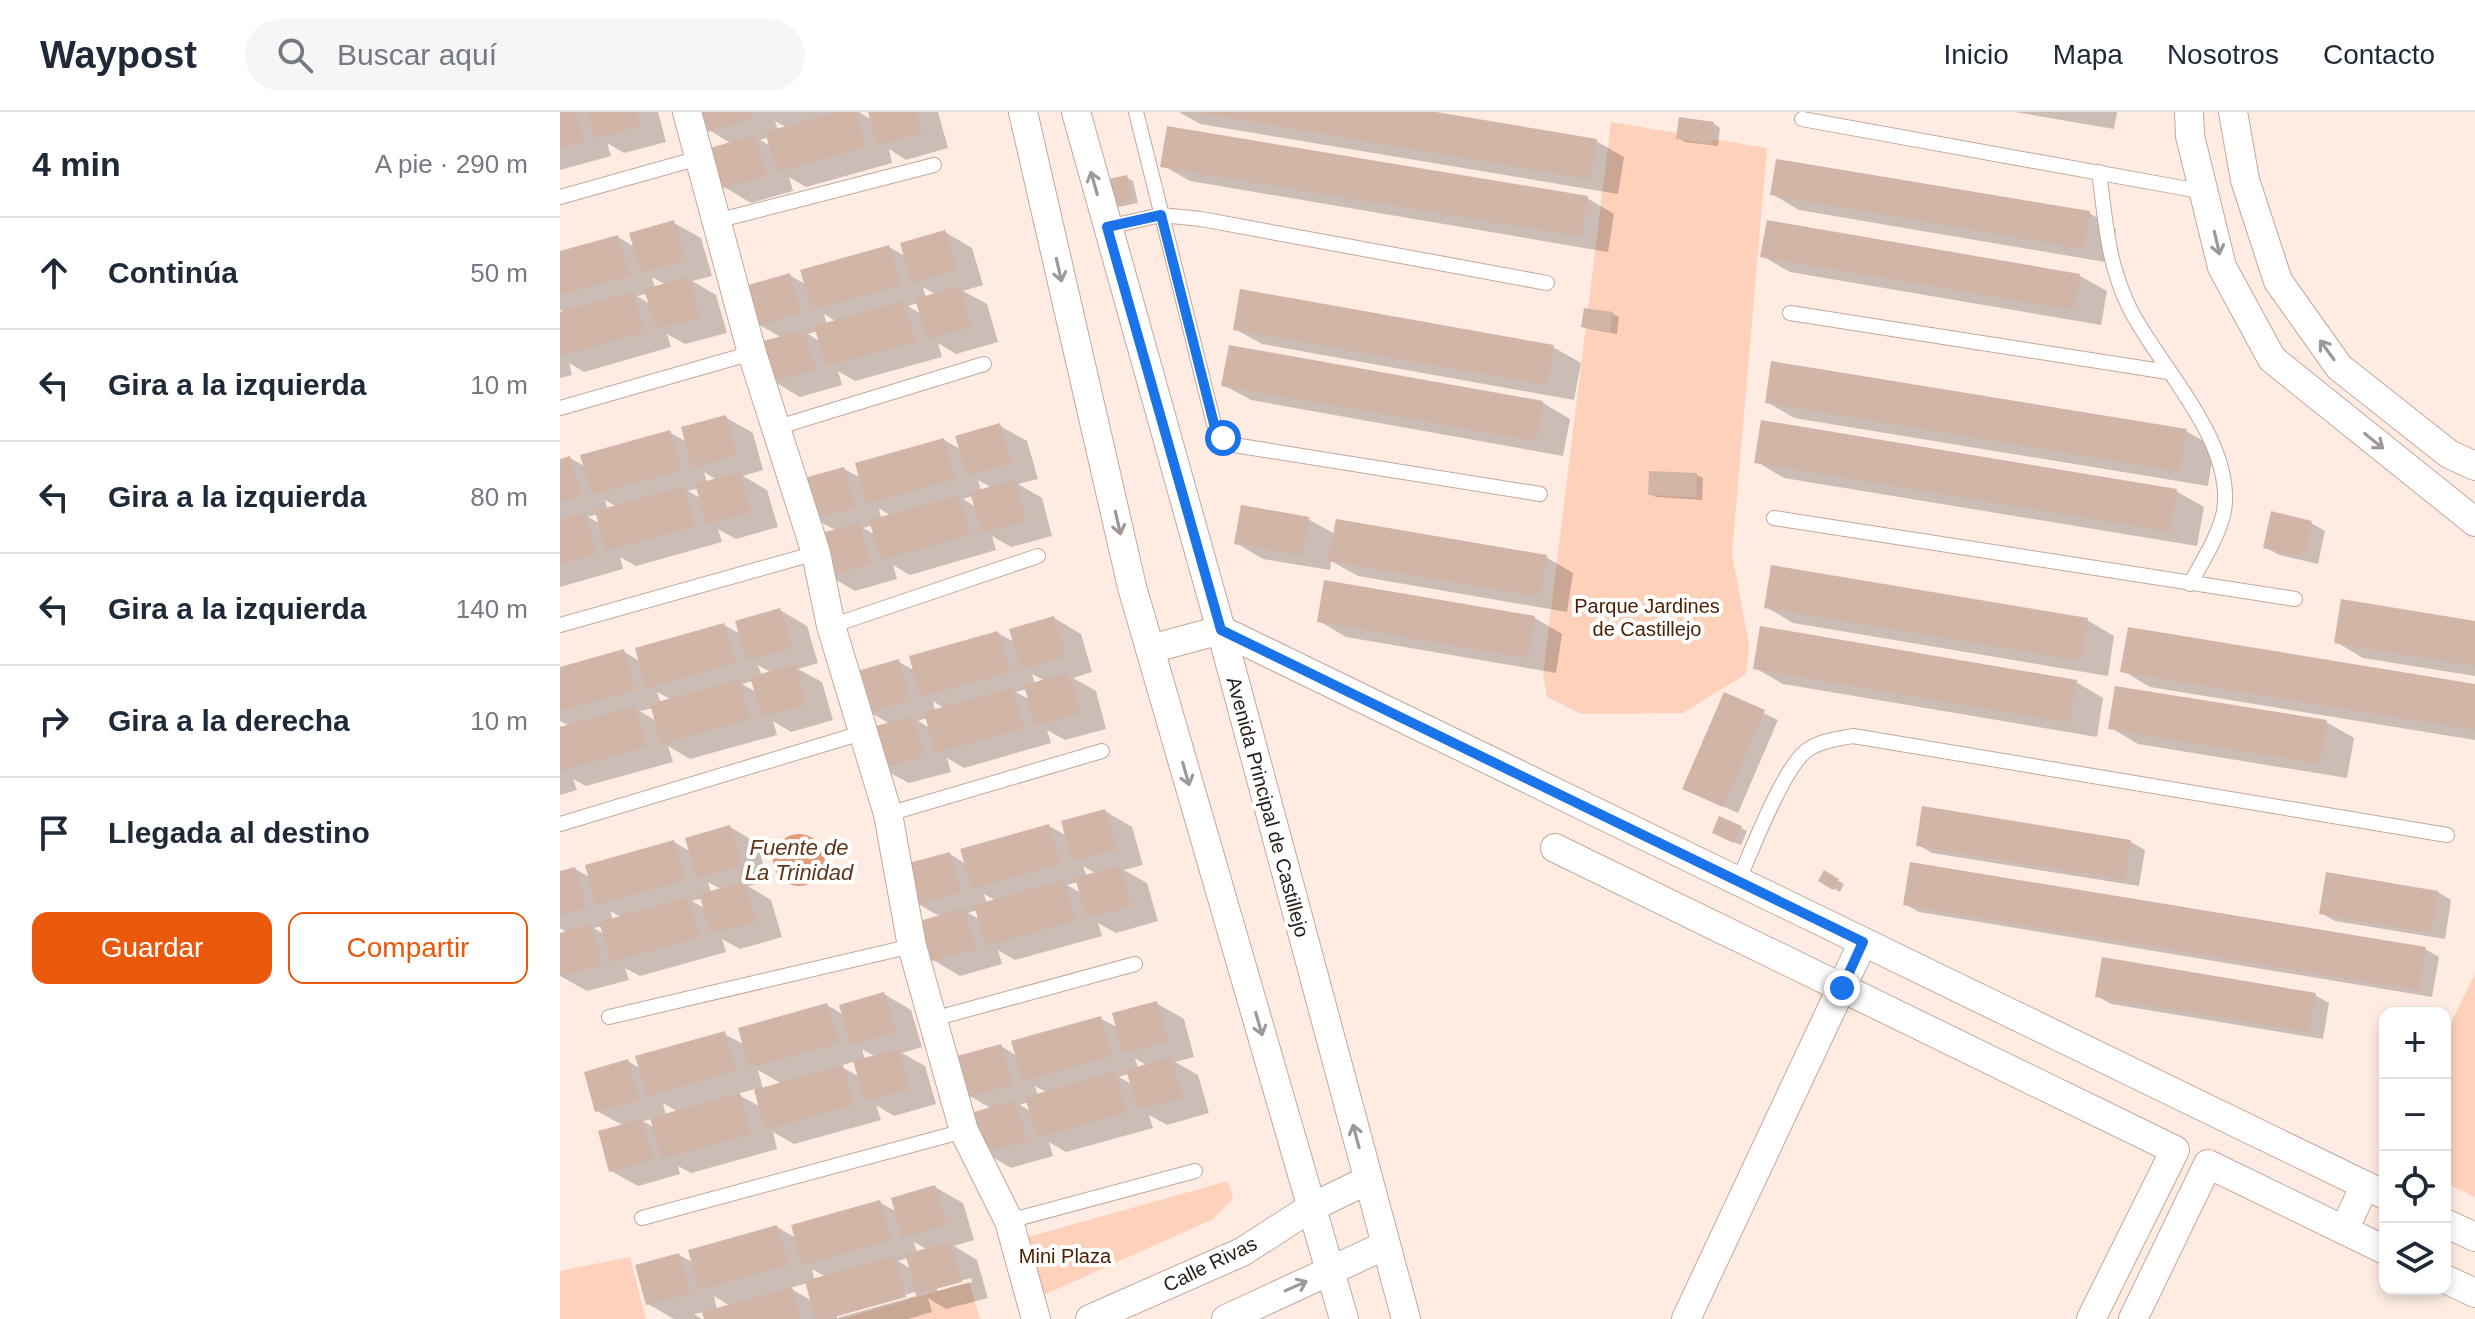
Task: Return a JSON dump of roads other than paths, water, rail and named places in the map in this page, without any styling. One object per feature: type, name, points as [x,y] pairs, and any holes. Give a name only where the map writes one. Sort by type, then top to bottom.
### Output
[{"type":"street","points":[[687,112],[752,353],[816,553],[831,626],[888,814],[912,946],[964,1131],[1009,1221],[1036,1319]]},
{"type":"street","points":[[1023,112],[1132,587],[1344,1319]]},
{"type":"street","name":"Avenida Principal de Castillejo","points":[[1076,112],[1221,630],[1406,1319]]},
{"type":"street","points":[[2189,112],[2190,136],[2222,267],[2272,359],[2475,522]]},
{"type":"street","points":[[2233,112],[2245,180],[2278,281],[2339,367],[2449,454],[2475,466]]},
{"type":"street","points":[[1150,649],[1221,630],[1739,879],[2375,1190],[2344,1230]]},
{"type":"street","points":[[1555,848],[2175,1150],[2091,1319]]},
{"type":"street","points":[[1686,1319],[1863,942]]},
{"type":"street","points":[[2133,1319],[2208,1164],[2379,1247]]},
{"type":"street","name":"Calle Rivas","points":[[1090,1319],[1242,1252],[1312,1207],[1368,1180]]},
{"type":"street","points":[[2451,1226],[2475,1237]]},
{"type":"street","points":[[1226,1319],[1386,1245]]},
{"type":"street","points":[[2451,1282],[2475,1293]]},
{"type":"lane","points":[[1136,112],[1214,424],[1223,438],[1234,445],[1540,494]]},
{"type":"lane","points":[[1802,119],[2205,192]]},
{"type":"lane","points":[[560,197],[699,158]]},
{"type":"lane","points":[[716,221],[934,165]]},
{"type":"lane","points":[[2099,172],[2110,261],[2130,310],[2209,436],[2224,479],[2224,512],[2190,584]]},
{"type":"lane","points":[[1107,227],[1161,215],[1201,219],[1547,283]]},
{"type":"lane","points":[[1790,313],[2168,372]]},
{"type":"lane","points":[[560,408],[752,353]]},
{"type":"lane","points":[[775,428],[984,364]]},
{"type":"lane","points":[[1774,518],[2295,599]]},
{"type":"lane","points":[[560,625],[816,553]]},
{"type":"lane","points":[[831,626],[1038,556]]},
{"type":"lane","points":[[560,824],[865,732]]},
{"type":"lane","points":[[1739,879],[1792,766],[1807,750],[1828,740],[1853,736],[2447,835]]},
{"type":"lane","points":[[888,814],[1102,751]]},
{"type":"lane","points":[[609,1017],[912,946]]},
{"type":"lane","points":[[933,1019],[1135,964]]},
{"type":"lane","points":[[642,1218],[964,1131]]},
{"type":"lane","points":[[1009,1221],[1195,1171]]},
{"type":"water","name":"Fuente de La Trinidad","points":[[799,834],[817,842],[825,860],[817,878],[799,886],[781,878],[773,860],[781,842]]},
{"type":"park label","name":"Parque Jardines de Castillejo","points":[[1647,618]]},
{"type":"park label","name":"Mini Plaza","points":[[1065,1256]]}]
